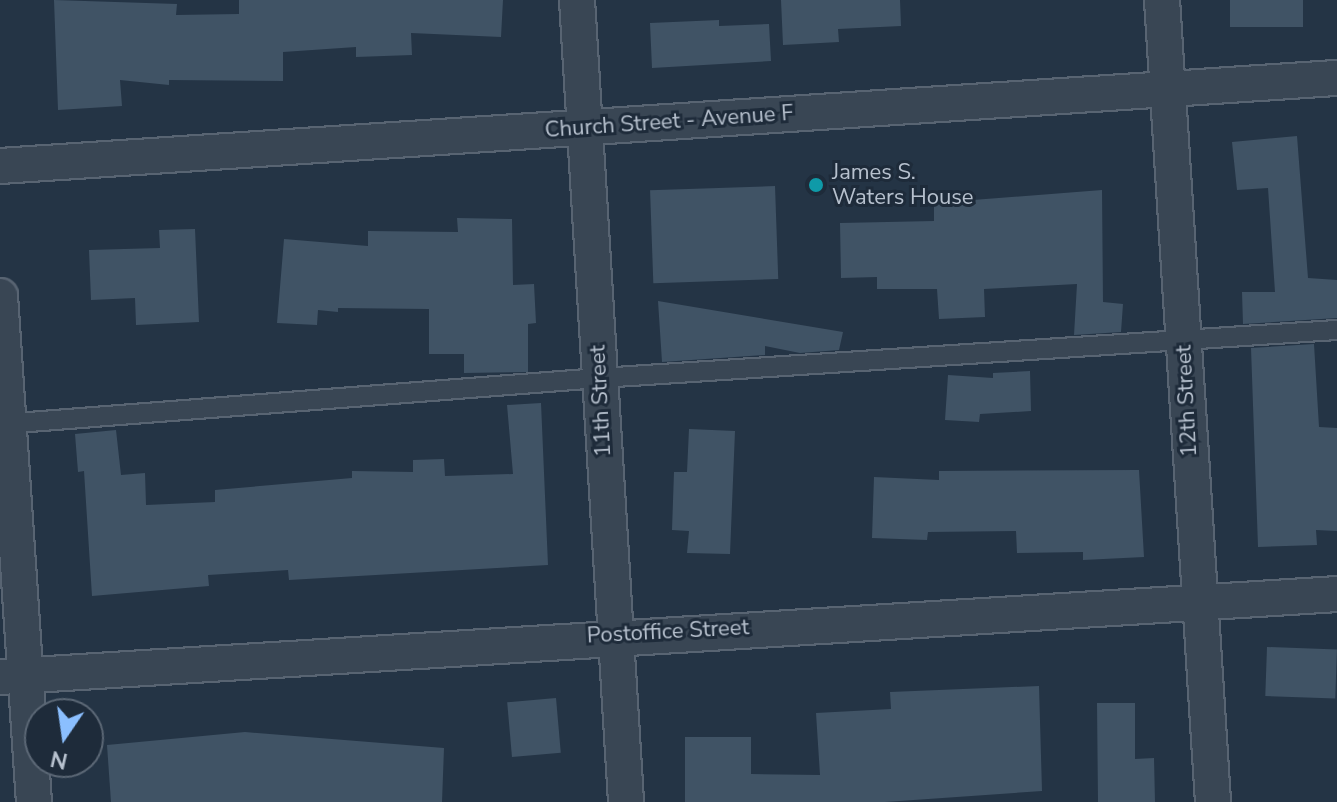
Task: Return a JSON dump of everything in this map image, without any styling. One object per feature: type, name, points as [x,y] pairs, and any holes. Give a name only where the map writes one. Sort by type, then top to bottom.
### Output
[{"type":"street","name":"11th Street","points":[[577,0],[626,802]]},
{"type":"street","name":"12th Street","points":[[1162,0],[1213,802]]},
{"type":"street","name":"Church Street - Avenue F","points":[[0,166],[1337,78]]},
{"type":"street","points":[[0,296],[13,676],[34,802]]},
{"type":"street","name":"Postoffice Street","points":[[13,676],[616,635],[1337,594]]},
{"type":"lane","points":[[4,424],[600,378],[1337,330]]},
{"type":"building","points":[[54,0],[177,4],[176,15],[239,14],[239,0],[503,0],[501,37],[411,33],[412,55],[356,57],[356,47],[283,52],[283,81],[169,80],[169,85],[120,80],[122,106],[58,110]]},
{"type":"building","points":[[781,0],[900,0],[901,26],[838,29],[839,42],[783,45]]},
{"type":"building","points":[[1230,0],[1303,0],[1303,27],[1230,27]]},
{"type":"building","points":[[719,20],[719,26],[769,24],[771,61],[652,68],[650,23]]},
{"type":"building","points":[[1297,136],[1308,278],[1337,280],[1337,318],[1243,324],[1242,292],[1275,292],[1268,188],[1237,190],[1232,142]]},
{"type":"building","points":[[775,186],[778,279],[653,283],[650,190]]},
{"type":"building","points":[[1102,190],[1103,302],[1123,304],[1121,332],[1074,335],[1077,284],[984,289],[985,317],[939,319],[937,289],[877,289],[877,277],[841,278],[840,223],[934,221],[934,203]]},
{"type":"building","points":[[457,218],[512,219],[513,285],[534,284],[536,323],[528,324],[528,372],[464,373],[464,354],[429,354],[429,309],[338,308],[338,312],[318,310],[317,325],[277,323],[284,239],[368,246],[368,231],[458,232]]},
{"type":"building","points":[[195,229],[199,322],[136,325],[135,298],[91,300],[89,250],[160,248],[159,230]]},
{"type":"building","points":[[658,301],[843,332],[839,350],[800,353],[765,346],[765,355],[662,362]]},
{"type":"building","points":[[1314,344],[1319,427],[1337,428],[1337,531],[1316,530],[1317,545],[1258,547],[1251,348]]},
{"type":"building","points":[[1030,371],[1031,411],[980,414],[979,422],[945,420],[948,375],[993,378],[993,373]]},
{"type":"building","points":[[541,403],[548,565],[289,580],[288,570],[208,575],[209,586],[92,596],[84,471],[78,472],[75,434],[116,430],[121,475],[145,473],[146,505],[215,502],[215,490],[352,478],[352,471],[413,472],[413,460],[444,459],[445,476],[513,474],[507,405]]},
{"type":"building","points":[[689,429],[735,431],[730,554],[687,553],[689,531],[672,530],[674,472],[687,472]]},
{"type":"building","points":[[1139,470],[1144,557],[1083,560],[1083,552],[1017,553],[1016,531],[928,532],[927,540],[872,538],[874,477],[939,480],[939,471]]},
{"type":"building","points":[[1267,647],[1337,649],[1335,698],[1265,696]]},
{"type":"building","points":[[1039,686],[1042,791],[885,802],[685,802],[685,737],[751,737],[751,774],[820,775],[816,713],[891,709],[890,692]]},
{"type":"building","points":[[556,698],[561,753],[512,757],[507,702]]},
{"type":"building","points":[[1097,703],[1135,703],[1135,759],[1154,758],[1155,802],[1098,802]]},
{"type":"building","points":[[245,732],[444,748],[442,802],[111,802],[107,745]]},
{"type":"place","name":"James S. Waters House","points":[[816,185]]}]
